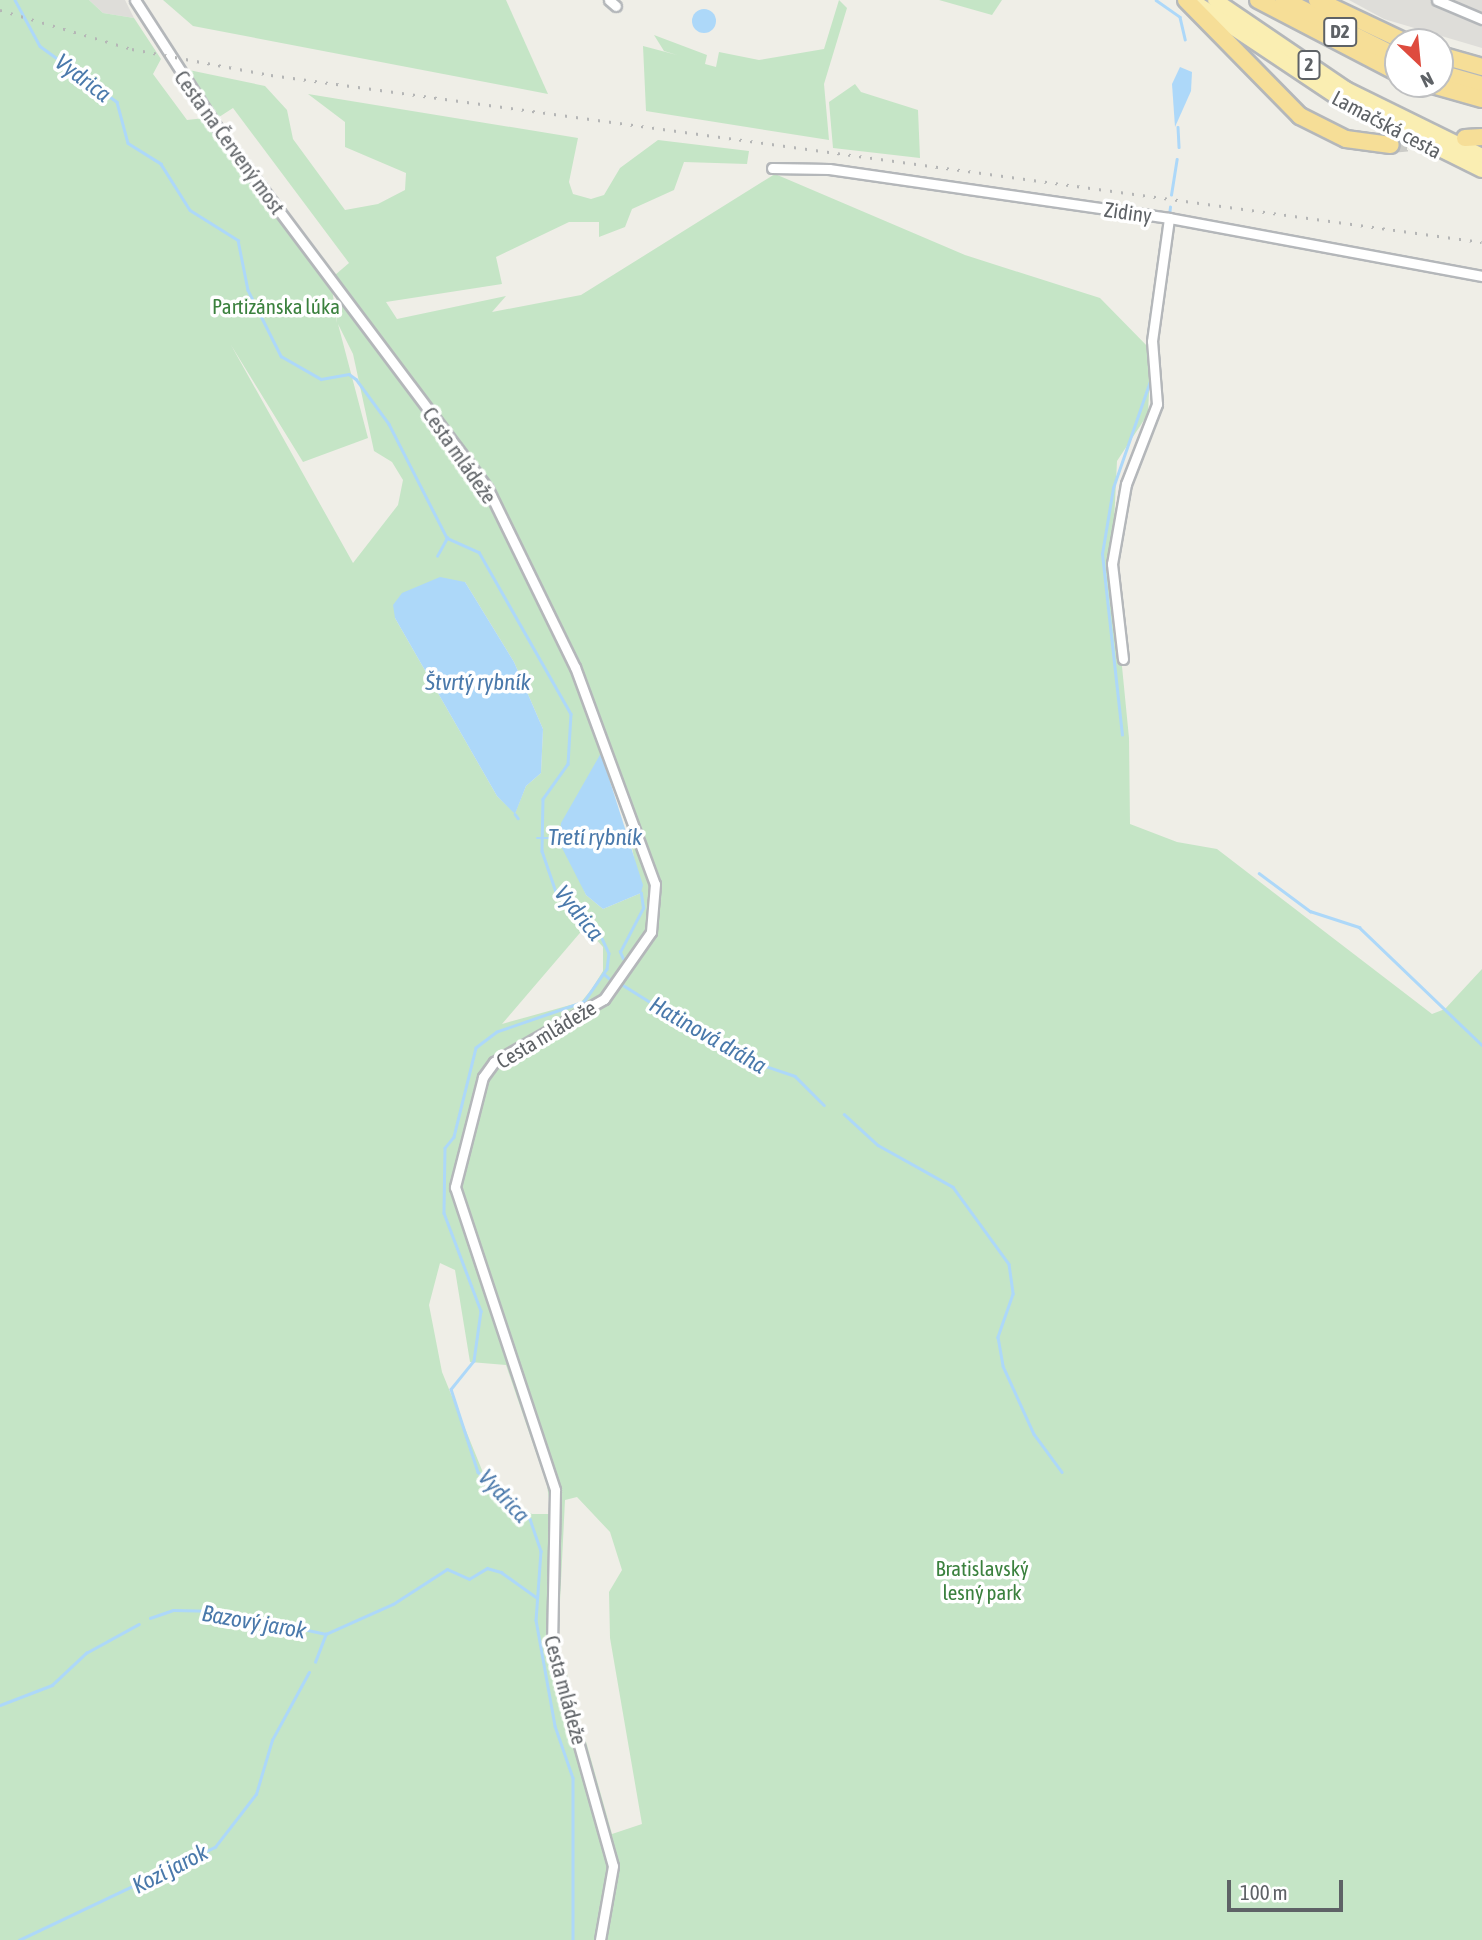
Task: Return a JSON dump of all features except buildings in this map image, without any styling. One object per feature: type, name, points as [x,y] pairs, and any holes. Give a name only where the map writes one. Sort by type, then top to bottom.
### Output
[{"type":"highway","points":[[1186,0],[1300,116],[1346,139],[1391,145]]},
{"type":"highway","name":"D2","points":[[1258,0],[1384,66]]},
{"type":"highway","name":"D2","points":[[1284,0],[1384,50]]},
{"type":"highway","points":[[1317,0],[1384,32]]},
{"type":"highway","points":[[1454,59],[1482,67]]},
{"type":"highway","points":[[1454,76],[1482,85]]},
{"type":"highway","points":[[1454,91],[1482,99]]},
{"type":"highway","points":[[1465,138],[1482,137]]},
{"type":"main road","name":"Lamačská cesta","points":[[1192,0],[1343,102],[1482,170]]},
{"type":"main road","name":"Lamačská cesta","points":[[1215,0],[1346,89],[1482,156]]},
{"type":"street","name":"Cesta na Červený most","points":[[135,0],[200,104],[334,280]]},
{"type":"street","points":[[1437,0],[1482,19]]},
{"type":"street","name":"Zidiny","points":[[772,168],[829,169],[1169,218],[1259,233],[1302,247],[1482,276]]},
{"type":"street","points":[[1123,659],[1112,564],[1126,484],[1157,404],[1152,341],[1169,218]]},
{"type":"street","name":"Cesta mládeže","points":[[334,280],[488,489],[580,678],[655,884],[651,932],[604,999],[494,1062],[483,1077],[455,1187],[555,1490],[552,1648],[613,1866],[600,1940]]},
{"type":"shaded area","points":[[89,0],[125,0],[134,18],[103,13]]},
{"type":"shaded area","points":[[1349,0],[1482,0],[1482,48],[1454,40],[1454,28],[1414,28],[1384,19]]},
{"type":"green space","name":"Bratislavský lesný park","points":[[0,0],[89,0],[103,13],[134,18],[161,59],[153,74],[187,120],[205,118],[331,282],[337,323],[335,275],[349,263],[233,108],[216,119],[184,69],[265,86],[287,110],[293,139],[345,210],[378,204],[405,190],[406,173],[345,147],[345,122],[308,94],[578,138],[569,182],[573,194],[591,199],[604,195],[620,168],[658,140],[749,151],[747,164],[684,162],[674,190],[632,209],[625,227],[599,237],[599,222],[569,222],[496,257],[502,284],[386,302],[397,319],[506,296],[492,312],[581,295],[775,174],[965,255],[1100,298],[1151,350],[1148,414],[1117,461],[1112,564],[1129,738],[1130,824],[1177,842],[1217,849],[1432,1014],[1445,1009],[1482,969],[1482,1940],[0,1940]],"holes":[[[338,324],[353,354],[374,451],[392,462],[403,480],[398,505],[353,563],[231,345],[303,462],[368,438]],[[465,582],[514,662],[543,729],[541,773],[526,786],[515,813],[497,796],[395,618]],[[601,754],[629,833],[641,893],[603,909],[586,895],[561,833]],[[585,927],[603,947],[603,971],[581,1002],[502,1024]],[[440,1263],[455,1270],[470,1362],[506,1365],[547,1485],[551,1514],[532,1514],[484,1475],[442,1372],[429,1305]],[[577,1497],[610,1532],[622,1570],[609,1592],[610,1638],[642,1824],[612,1834],[558,1642],[565,1500]]]},
{"type":"green space","points":[[163,0],[506,0],[548,94],[193,26]]},
{"type":"green space","points":[[839,0],[847,8],[824,84],[829,140],[646,111],[643,46],[677,55],[664,51],[654,35],[707,55],[705,64],[716,67],[719,52],[759,60],[824,49]]},
{"type":"green space","points":[[939,0],[1002,0],[992,15]]},
{"type":"green space","points":[[855,84],[861,92],[918,110],[920,158],[833,148],[829,102]]},
{"type":"water","points":[[704,9],[713,12],[716,21],[713,30],[704,33],[695,30],[692,21],[695,12]]},
{"type":"water","points":[[1180,67],[1192,72],[1191,91],[1175,127],[1172,84]]},
{"type":"water","name":"Štvrtý rybník","points":[[440,577],[465,582],[514,662],[543,729],[541,773],[526,786],[515,814],[497,796],[395,618],[393,605],[402,593]]},
{"type":"water","name":"Tretí rybník","points":[[601,753],[643,885],[641,893],[603,909],[586,895],[559,842],[561,823]]},
{"type":"waterway","name":"Vydrica","points":[[15,0],[40,46],[117,102],[128,143],[161,164],[190,210],[238,240],[248,290],[281,356],[321,379],[349,374],[356,379],[389,424],[447,538],[479,552],[571,714],[568,764],[543,799],[542,851],[556,892],[600,934],[609,953],[607,969],[584,1002],[497,1032],[476,1048],[454,1137],[445,1148],[444,1213],[481,1311],[474,1361],[451,1389],[478,1472],[530,1519],[541,1551],[536,1620],[555,1726],[573,1778],[573,1940]]},
{"type":"waterway","points":[[1156,0],[1180,17],[1185,39]]},
{"type":"waterway","points":[[1178,127],[1179,147]]},
{"type":"waterway","points":[[1171,195],[1177,159]]},
{"type":"waterway","points":[[1169,215],[1170,207]]},
{"type":"waterway","points":[[1148,346],[1149,354]]},
{"type":"waterway","points":[[1122,735],[1102,554],[1113,488],[1151,378]]},
{"type":"waterway","points":[[437,556],[447,538]]},
{"type":"waterway","points":[[515,814],[518,818]]},
{"type":"waterway","name":"Vydrica","points":[[537,838],[551,838]]},
{"type":"waterway","points":[[1259,873],[1310,911],[1359,927],[1482,1045]]},
{"type":"waterway","points":[[623,959],[620,952],[643,908],[641,893]]},
{"type":"waterway","name":"Hatinová dráha","points":[[604,974],[611,980]]},
{"type":"waterway","name":"Hatinová dráha","points":[[623,985],[736,1056],[795,1076],[824,1105]]},
{"type":"waterway","name":"Hatinová dráha","points":[[844,1114],[878,1145],[953,1187],[1009,1264],[1013,1294],[998,1337],[1003,1366],[1034,1434],[1062,1472]]},
{"type":"waterway","name":"Bazový jarok","points":[[150,1618],[173,1610],[220,1611],[326,1634],[393,1604],[447,1569],[469,1579],[487,1568],[501,1572],[536,1597]]},
{"type":"waterway","name":"Bazový jarok","points":[[0,1705],[52,1685],[86,1653],[139,1624]]},
{"type":"waterway","name":"Kozí jarok","points":[[315,1662],[326,1634]]},
{"type":"waterway","name":"Kozí jarok","points":[[19,1940],[215,1847],[256,1794],[272,1740],[309,1672]]},
{"type":"tunnel","points":[[1391,145],[1433,141]]},
{"type":"railway","points":[[0,10],[132,49],[271,75],[1482,242]]},
{"type":"park label","name":"Partizánska lúka","points":[[276,306]]}]
